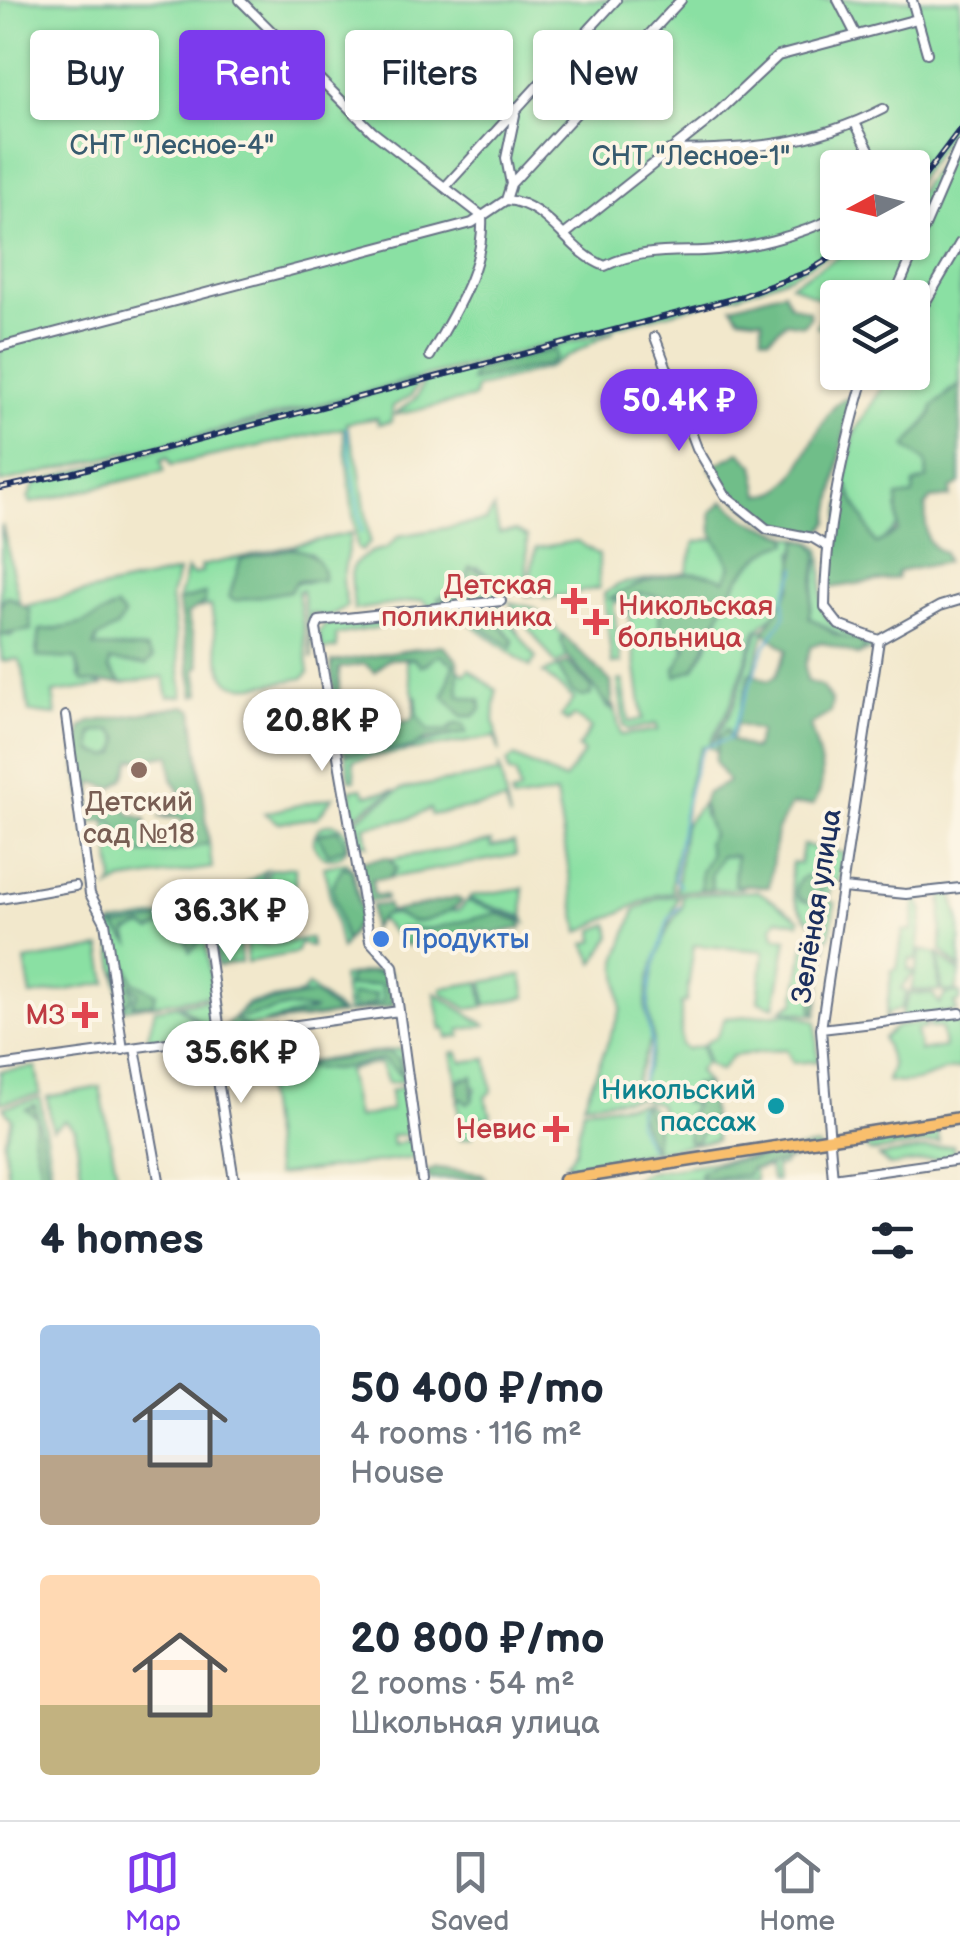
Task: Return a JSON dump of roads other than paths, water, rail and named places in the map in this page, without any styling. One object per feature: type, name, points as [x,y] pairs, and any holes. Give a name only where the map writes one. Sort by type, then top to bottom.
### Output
[{"type":"main road","points":[[564,1180],[614,1176],[827,1137],[960,1118]]},
{"type":"street","points":[[240,0],[373,132],[482,216]]},
{"type":"street","points":[[446,186],[616,0]]},
{"type":"street","points":[[510,184],[680,0]]},
{"type":"street","points":[[838,0],[856,35]]},
{"type":"street","points":[[912,0],[927,53]]},
{"type":"street","points":[[564,235],[778,56],[916,19]]},
{"type":"street","points":[[506,200],[510,184],[506,158],[510,126],[519,106]]},
{"type":"street","points":[[670,150],[786,145],[855,123],[883,109]]},
{"type":"street","points":[[855,123],[869,150]]},
{"type":"street","points":[[902,280],[960,146]]},
{"type":"street","points":[[0,347],[472,223],[506,200],[525,202],[587,260],[605,266],[628,255],[707,251],[773,240],[820,223]]},
{"type":"street","points":[[430,356],[461,300],[478,258],[482,216]]},
{"type":"street","points":[[930,294],[960,243]]},
{"type":"street","points":[[655,337],[697,448],[725,495],[767,528],[813,538],[828,547]]},
{"type":"street","points":[[860,390],[828,547],[826,607],[830,618],[879,640],[940,606],[960,600]]},
{"type":"street","points":[[422,1180],[393,966],[370,941],[316,635],[319,621],[501,601]]},
{"type":"street","name":"Зелёная улица","points":[[833,1179],[821,1029],[879,640]]},
{"type":"street","points":[[66,716],[90,894],[105,922],[123,1050]]},
{"type":"street","points":[[0,899],[75,886]]},
{"type":"street","points":[[843,888],[906,894],[960,888]]},
{"type":"street","points":[[204,909],[219,1025],[211,1037],[234,1180]]},
{"type":"street","points":[[0,1066],[399,1012]]},
{"type":"street","points":[[821,1029],[960,1013]]},
{"type":"street","points":[[135,1048],[159,1180]]},
{"type":"street","points":[[833,1179],[960,1160]]},
{"type":"street","points":[[899,1169],[900,1180]]},
{"type":"waterway","points":[[346,428],[362,533]]},
{"type":"waterway","points":[[680,886],[674,879],[697,763],[704,747],[729,739],[764,648],[785,616],[784,598],[797,567]]},
{"type":"waterway","points":[[638,1093],[652,1046],[647,1012],[651,976],[668,920],[680,906]]},
{"type":"waterway","points":[[639,1107],[637,1123],[649,1147]]},
{"type":"railway","points":[[930,169],[960,129]]},
{"type":"railway","points":[[0,488],[71,473],[743,296],[807,272],[827,260]]},
{"type":"place","name":"Детская поликлиника","points":[[574,601]]},
{"type":"place","name":"Никольская больница","points":[[596,622]]},
{"type":"place","name":"Детский сад №18","points":[[139,770]]},
{"type":"place","name":"Продукты","points":[[381,939]]},
{"type":"place","name":"МЗ","points":[[85,1015]]},
{"type":"place","name":"Никольский пассаж","points":[[776,1106]]},
{"type":"place","name":"Невис","points":[[556,1129]]},
{"type":"park label","name":"СНТ \"Лесное-4\"","points":[[172,145]]},
{"type":"park label","name":"СНТ \"Лесное-1\"","points":[[691,156]]}]
